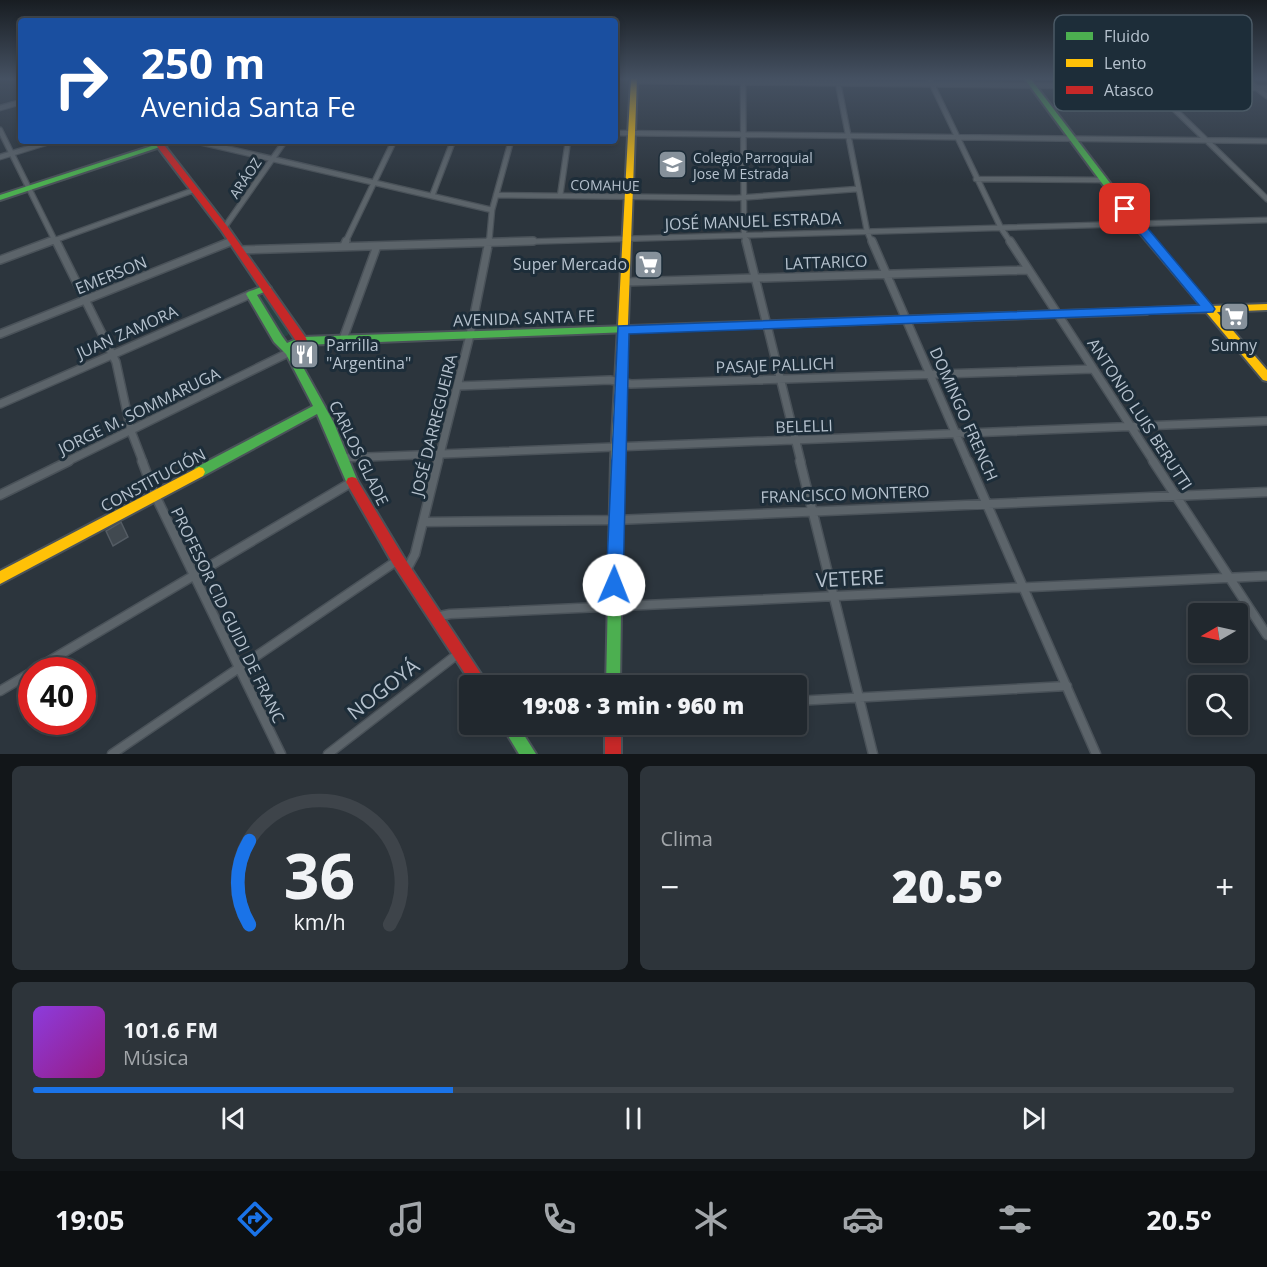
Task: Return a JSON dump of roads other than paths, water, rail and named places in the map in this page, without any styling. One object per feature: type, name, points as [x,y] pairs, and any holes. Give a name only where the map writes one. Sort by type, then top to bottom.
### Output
[{"type":"street","points":[[613,675],[617,447],[633,113]]},
{"type":"street","points":[[744,113],[744,234],[873,754]]},
{"type":"street","name":"DOMINGO FRENCH","points":[[844,113],[867,231],[1096,754]]},
{"type":"street","name":"ANTONIO LUIS BERUTTI","points":[[946,113],[1001,228],[1267,635]]},
{"type":"street","points":[[1054,113],[1136,223],[1267,376]]},
{"type":"street","points":[[1178,113],[1267,200]]},
{"type":"street","name":"PROFESOR CID GUIDI DE FRANC","points":[[0,130],[113,354],[131,431],[155,495],[281,754]]},
{"type":"street","points":[[618,133],[1267,141]]},
{"type":"street","points":[[0,157],[42,144]]},
{"type":"street","points":[[0,198],[155,144]]},
{"type":"street","points":[[159,144],[240,250],[302,341]]},
{"type":"street","points":[[208,144],[492,210]]},
{"type":"street","name":"ARÁOZ","points":[[224,228],[283,144]]},
{"type":"street","points":[[344,246],[393,144]]},
{"type":"street","points":[[432,196],[452,144]]},
{"type":"street","name":"JOSÉ DARREGUEIRA","points":[[405,572],[415,554],[458,386],[488,243],[492,210],[510,144]]},
{"type":"street","points":[[560,196],[568,144]]},
{"type":"street","points":[[976,179],[1103,180]]},
{"type":"street","points":[[0,260],[194,189]]},
{"type":"street","name":"COMAHUE","points":[[496,195],[744,197],[857,189]]},
{"type":"street","name":"JOSÉ MANUEL ESTRADA","points":[[240,250],[1267,220]]},
{"type":"street","name":"EMERSON","points":[[0,334],[233,241]]},
{"type":"street","points":[[343,339],[377,246]]},
{"type":"street","name":"LATTARICO","points":[[625,282],[1028,270]]},
{"type":"street","name":"JUAN ZAMORA","points":[[0,404],[266,288]]},
{"type":"street","name":"CARLOS GLADE","points":[[251,294],[278,339],[289,349],[320,407],[352,482],[405,572],[474,675]]},
{"type":"street","name":"AVENIDA SANTA FE","points":[[289,349],[302,341],[343,339],[1267,307]]},
{"type":"street","name":"JORGE M. SOMMARUGA","points":[[0,495],[131,431],[289,349]]},
{"type":"street","name":"PASAJE PALLICH","points":[[458,386],[610,380],[620,382],[1093,369]]},
{"type":"street","name":"CONSTITUCIÓN","points":[[0,578],[320,407]]},
{"type":"street","name":"BELELLI","points":[[342,458],[1267,421]]},
{"type":"street","points":[[56,657],[352,482]]},
{"type":"street","name":"FRANCISCO MONTERO","points":[[423,522],[615,520],[1267,492]]},
{"type":"street","points":[[112,754],[398,560]]},
{"type":"street","name":"VETERE","points":[[435,617],[450,614],[1267,576]]},
{"type":"street","name":"NOGOYÁ","points":[[328,754],[459,653]]},
{"type":"street","points":[[0,691],[18,680]]},
{"type":"street","points":[[807,700],[1067,686]]},
{"type":"street","points":[[515,735],[528,754]]},
{"type":"street","points":[[613,735],[613,754]]},
{"type":"place","name":"Colegio Parroquial Jose M Estrada","points":[[672,165]]},
{"type":"place","name":"Super Mercado","points":[[648,264]]},
{"type":"place","name":"Sunny","points":[[1234,317]]},
{"type":"place","name":"Parrilla \"Argentina\"","points":[[305,354]]}]
